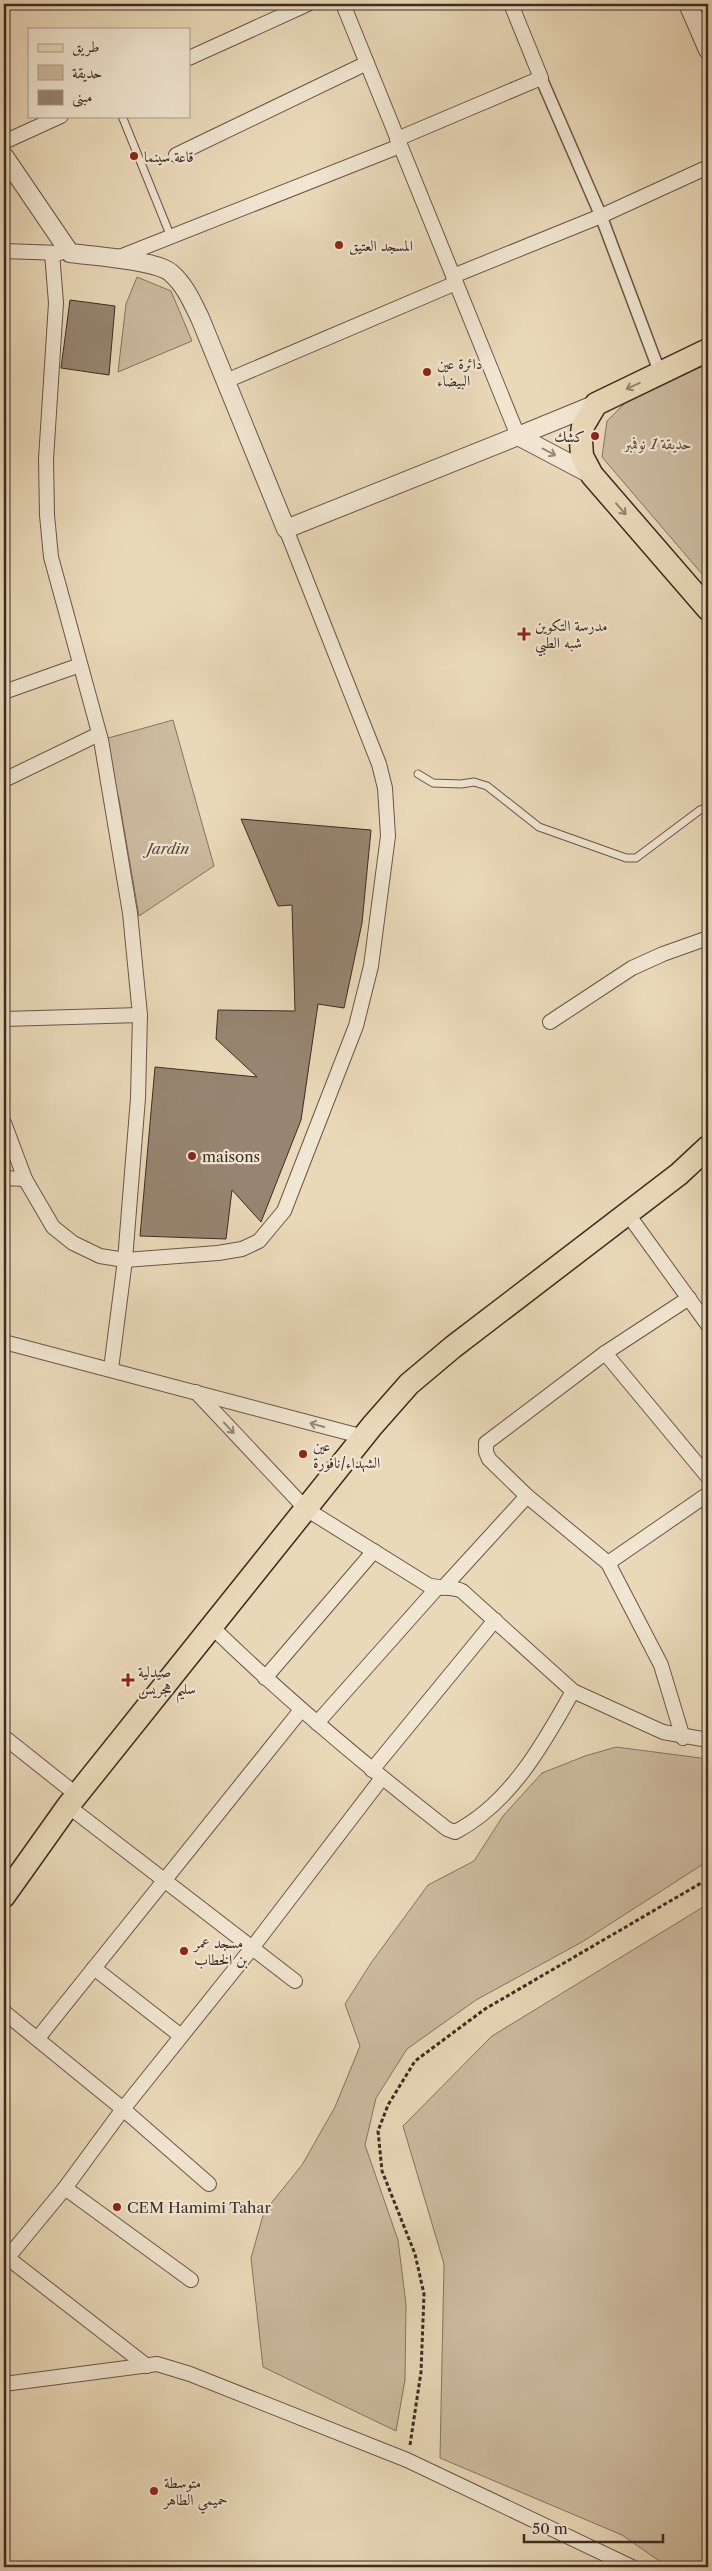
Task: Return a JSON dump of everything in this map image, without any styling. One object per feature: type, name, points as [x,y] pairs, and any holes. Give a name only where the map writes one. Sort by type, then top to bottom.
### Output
[{"type":"main road","points":[[708,350],[596,404],[583,426],[581,441],[582,456],[592,475],[708,609]]},
{"type":"main road","points":[[4,1895],[72,1801],[306,1509],[409,1384],[453,1347],[679,1174],[708,1147]]},
{"type":"street","points":[[190,58],[308,4]]},
{"type":"street","points":[[342,4],[518,436],[592,475]]},
{"type":"street","points":[[511,4],[600,216],[660,373]]},
{"type":"street","points":[[688,4],[708,50]]},
{"type":"street","points":[[176,156],[367,64]]},
{"type":"street","points":[[114,259],[399,142],[541,78]]},
{"type":"street","points":[[4,142],[57,118]]},
{"type":"street","points":[[4,156],[61,253],[46,459],[47,515],[51,557],[99,734],[130,913],[140,1015],[138,1098],[125,1260],[111,1369]]},
{"type":"street","points":[[226,381],[708,167]]},
{"type":"street","points":[[4,251],[61,253],[152,264],[170,271],[186,290],[226,381],[379,764],[385,788],[388,836],[371,966],[356,1026],[284,1211],[271,1229],[259,1241],[242,1250],[125,1260],[100,1256],[73,1243],[53,1227],[25,1179],[4,1123]]},
{"type":"street","points":[[286,529],[596,404]]},
{"type":"street","points":[[4,692],[80,665]]},
{"type":"street","points":[[4,780],[99,734]]},
{"type":"street","points":[[550,1022],[632,968],[663,954],[708,938]]},
{"type":"street","points":[[4,1019],[140,1015]]},
{"type":"street","points":[[4,1178],[25,1179]]},
{"type":"street","points":[[627,1213],[708,1325]]},
{"type":"street","points":[[683,1738],[661,1665],[608,1563],[527,1496],[489,1459],[486,1452],[486,1443],[605,1353],[688,1298]]},
{"type":"street","points":[[4,1342],[364,1438]]},
{"type":"street","points":[[605,1353],[708,1477]]},
{"type":"street","points":[[196,1392],[306,1509],[428,1585],[440,1588],[453,1587],[462,1592],[573,1691],[663,1732],[683,1738],[708,1740]]},
{"type":"street","points":[[608,1563],[708,1494]]},
{"type":"street","points":[[317,1723],[527,1496]]},
{"type":"street","points":[[265,1678],[374,1551]]},
{"type":"street","points":[[147,2366],[5,2258],[65,2188],[123,2109],[252,1948],[377,1774],[495,1620]]},
{"type":"street","points":[[212,1627],[265,1678],[377,1774],[446,1830],[455,1832],[476,1822],[500,1800],[548,1736],[573,1691]]},
{"type":"street","points":[[38,2038],[163,1880],[302,1710]]},
{"type":"street","points":[[4,1737],[72,1801],[163,1880],[294,1981]]},
{"type":"street","points":[[94,1968],[181,2036]]},
{"type":"street","points":[[4,2012],[123,2109],[209,2184]]},
{"type":"street","points":[[65,2188],[191,2280]]},
{"type":"street","points":[[4,2384],[157,2364],[190,2374],[407,2460],[632,2567]]},
{"type":"lane","points":[[123,118],[171,237]]},
{"type":"lane","points":[[418,774],[433,783],[474,782],[487,786],[539,827],[626,858],[636,858],[700,810],[708,807]]},
{"type":"path","points":[[407,2460],[421,2372],[424,2294],[414,2254],[382,2172],[378,2131],[388,2105],[415,2061],[485,2009],[708,1879]]},
{"type":"green space","points":[[137,277],[171,291],[192,341],[118,372],[126,304]]},
{"type":"green space","name":"حديقة 1 نوفمبر","points":[[708,364],[708,581],[602,457],[607,421],[634,394]]},
{"type":"green space","name":"Jardin","points":[[173,720],[214,866],[139,916],[119,799],[101,740]]},
{"type":"green space","points":[[616,1747],[708,1759],[708,1861],[582,1942],[476,2000],[407,2049],[376,2098],[365,2145],[398,2240],[406,2304],[405,2380],[396,2431],[263,2367],[251,2258],[264,2212],[302,2165],[335,2107],[360,2046],[345,2004],[371,1963],[428,1885],[474,1861],[503,1816],[542,1773],[585,1756]]},
{"type":"green space","points":[[708,1904],[708,2567],[668,2567],[622,2535],[440,2458],[444,2264],[403,2126],[492,2036]]},
{"type":"building","points":[[70,300],[115,306],[109,375],[61,368]]},
{"type":"building","points":[[241,819],[371,830],[362,923],[344,1008],[318,1004],[301,1120],[261,1222],[232,1190],[226,1239],[140,1236],[155,1067],[257,1077],[216,1039],[218,1010],[295,1011],[292,905],[278,906]]},
{"type":"place","name":"قاعة سينما","points":[[134,156]]},
{"type":"place","name":"المسجد العتيق","points":[[339,245]]},
{"type":"place","name":"دائرة عين البيضاء","points":[[427,372]]},
{"type":"place","name":"كشك","points":[[595,436]]},
{"type":"place","name":"مدرسة التكوين شبه الطبي","points":[[524,634]]},
{"type":"place","name":"maisons","points":[[192,1156]]},
{"type":"place","name":"عين الشهداء/نافورة","points":[[303,1454]]},
{"type":"place","name":"صيدلية سليم هجريس","points":[[128,1680]]},
{"type":"place","name":"مسجد عمر بن الخطاب","points":[[184,1951]]},
{"type":"place","name":"CEM Hamimi Tahar","points":[[117,2207]]},
{"type":"place","name":"متوسطة حميمي الطاهر","points":[[154,2491]]}]
